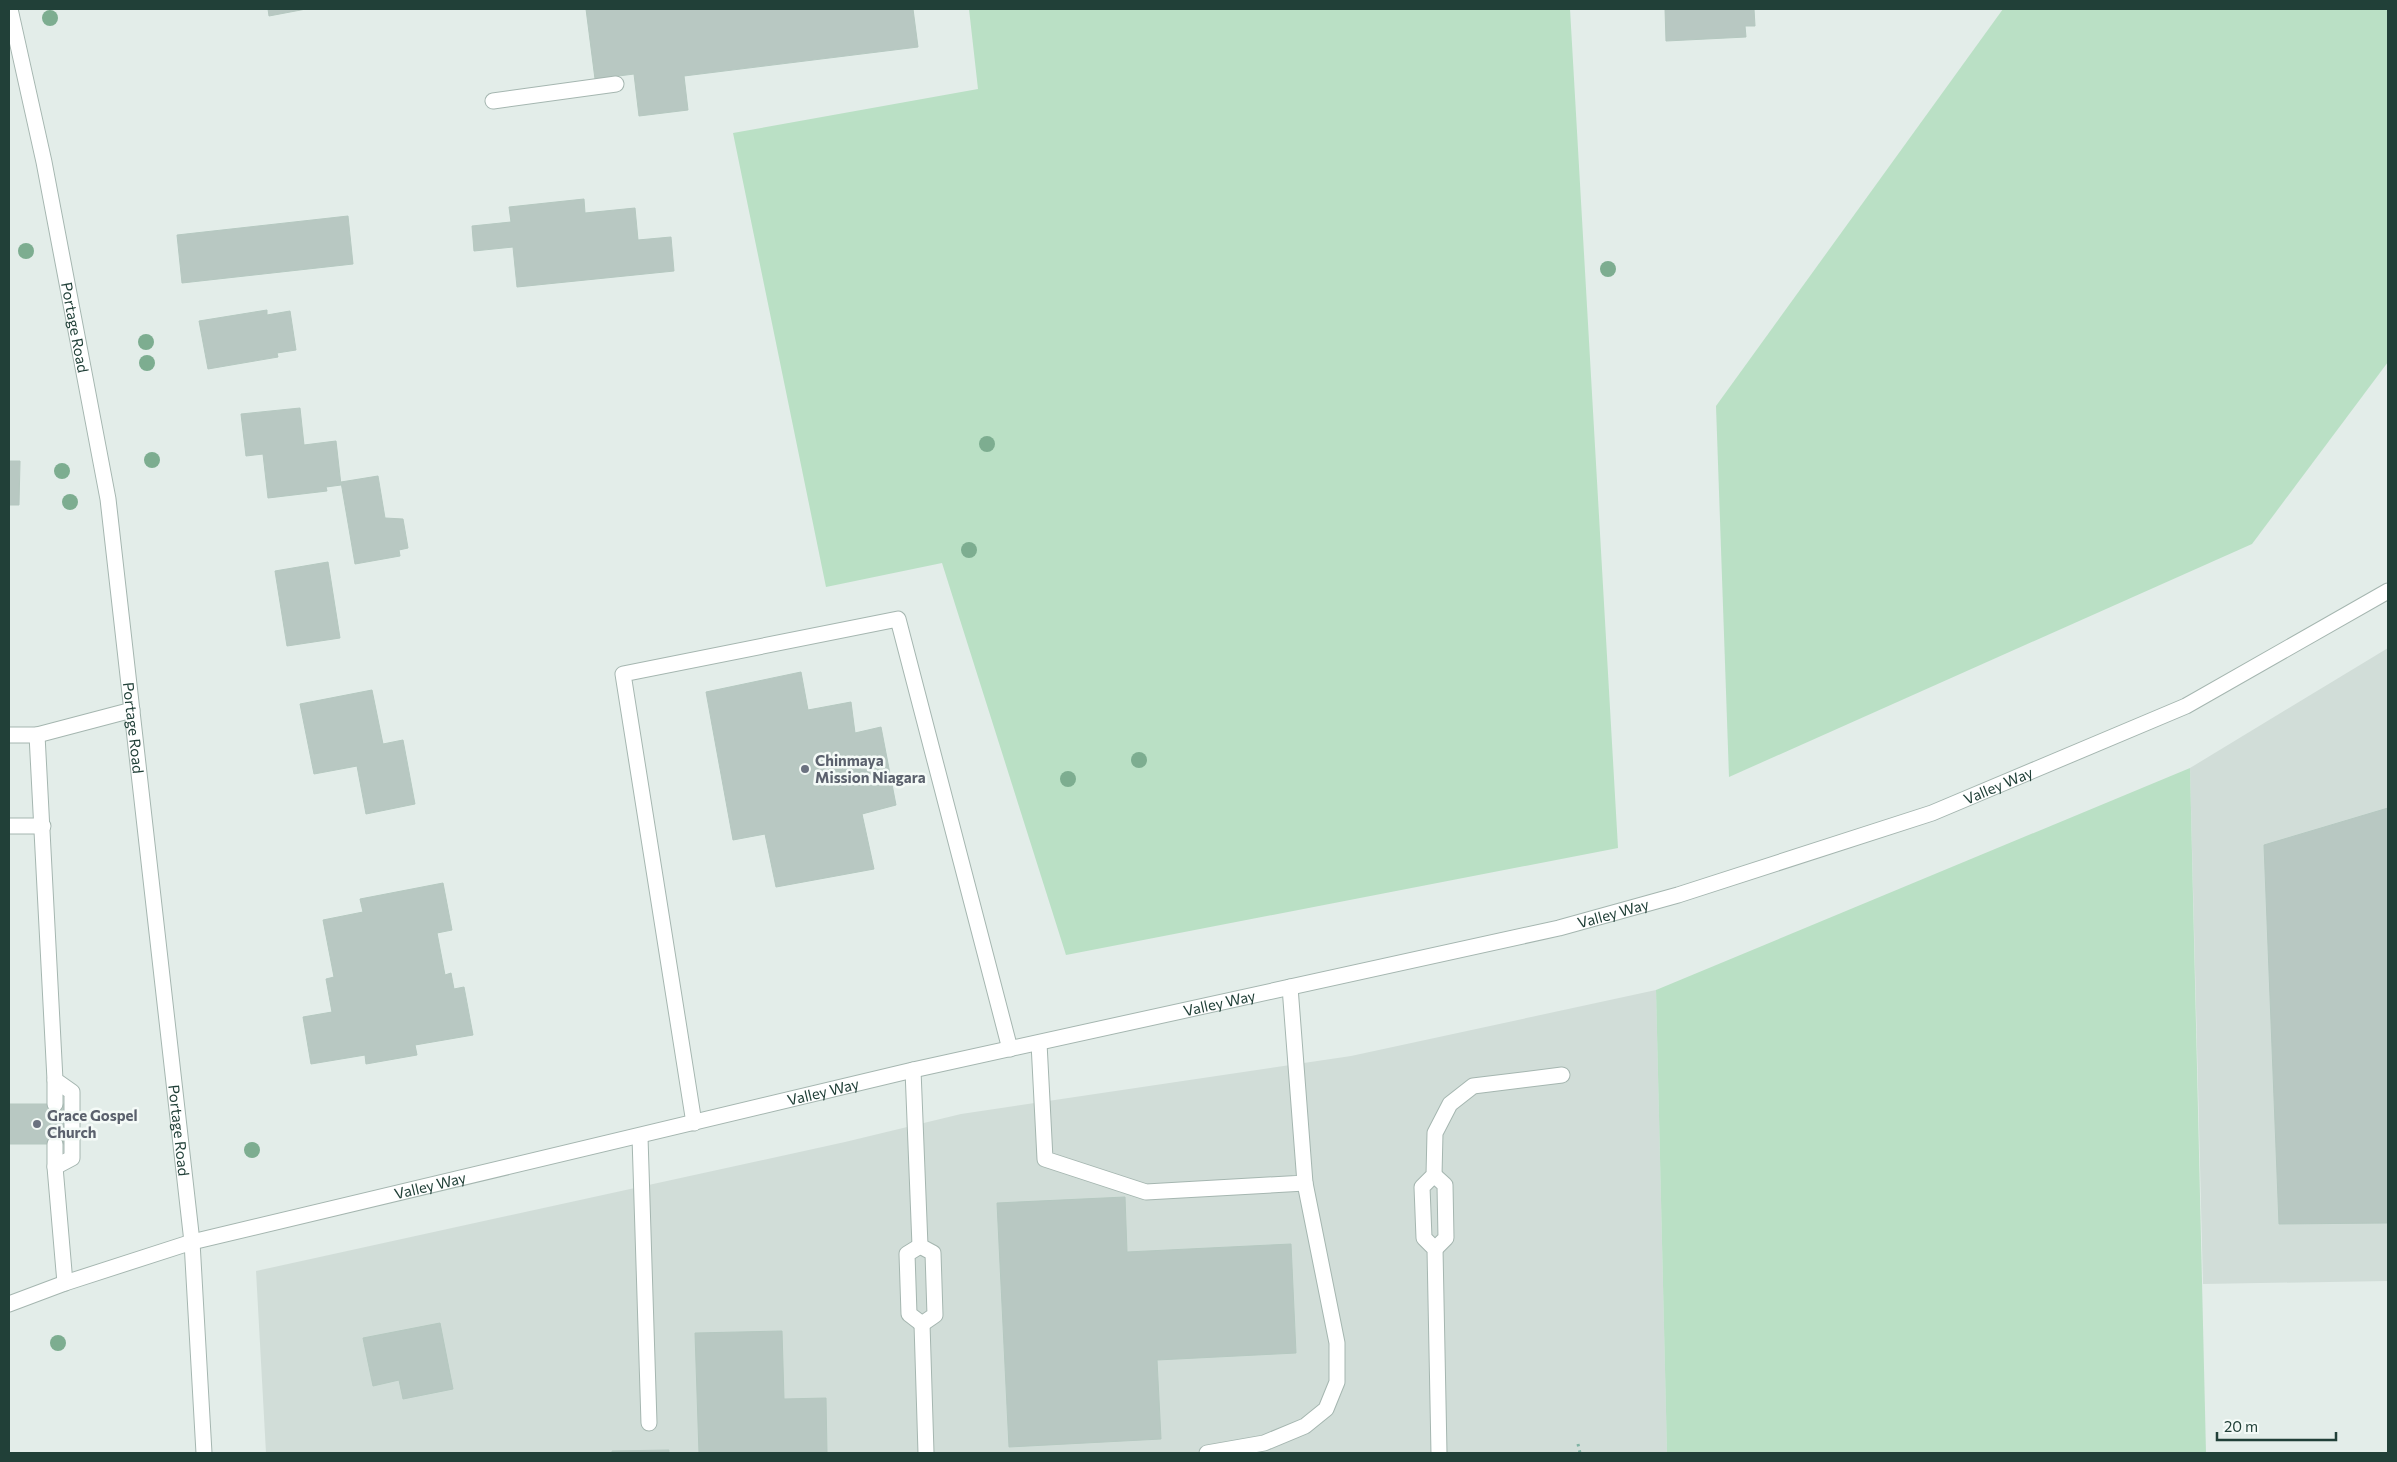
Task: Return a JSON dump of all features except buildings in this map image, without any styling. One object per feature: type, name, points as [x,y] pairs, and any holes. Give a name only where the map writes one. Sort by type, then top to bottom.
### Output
[{"type":"street","name":"Portage Road","points":[[10,9],[44,162],[108,499],[192,1242],[204,1453]]},
{"type":"street","points":[[493,101],[616,84]]},
{"type":"street","name":"Valley Way","points":[[9,1304],[65,1283],[192,1242],[913,1070],[1596,918],[1678,895],[1932,813],[2186,706],[2388,591]]},
{"type":"street","points":[[694,1123],[623,674],[898,619],[1010,1049]]},
{"type":"street","points":[[9,736],[37,735],[132,710]]},
{"type":"street","points":[[37,735],[56,1104]]},
{"type":"street","points":[[9,826],[43,826]]},
{"type":"street","points":[[1207,1453],[1264,1442],[1305,1426],[1326,1410],[1337,1382],[1336,1343],[1305,1183],[1290,987]]},
{"type":"street","points":[[1039,1043],[1045,1159],[1146,1192],[1305,1183]]},
{"type":"street","points":[[913,1070],[920,1246]]},
{"type":"street","points":[[1439,1453],[1435,1249],[1424,1238],[1422,1187],[1434,1175],[1435,1133],[1450,1104],[1473,1086],[1562,1075]]},
{"type":"street","points":[[55,1080],[72,1092],[72,1158],[56,1167]]},
{"type":"street","points":[[640,1136],[649,1423]]},
{"type":"street","points":[[55,1144],[65,1283]]},
{"type":"street","points":[[1434,1175],[1445,1186],[1446,1230],[1446,1238],[1435,1249]]},
{"type":"street","points":[[920,1246],[933,1253],[934,1315],[922,1324]]},
{"type":"street","points":[[920,1246],[907,1254],[909,1314],[922,1324]]},
{"type":"street","points":[[922,1324],[926,1453]]},
{"type":"path","points":[[1578,1444],[1580,1453]]},
{"type":"shaded area","points":[[2388,648],[2388,1281],[2203,1284],[2190,768]]},
{"type":"shaded area","points":[[1656,990],[1667,1453],[266,1453],[256,1271],[845,1142],[961,1114],[1351,1056]]},
{"type":"green space","points":[[969,9],[1570,9],[1618,848],[1066,955],[942,563],[826,587],[733,133],[978,89]]},
{"type":"green space","points":[[2003,9],[2388,9],[2388,362],[2252,544],[1729,777],[1716,406]]},
{"type":"green space","points":[[2190,768],[2206,1453],[1667,1453],[1656,990]]},
{"type":"tunnel","points":[[55,1104],[55,1144]]},
{"type":"place","name":"Chinmaya Mission Niagara","points":[[805,769]]},
{"type":"place","name":"Grace Gospel Church","points":[[37,1124]]}]
